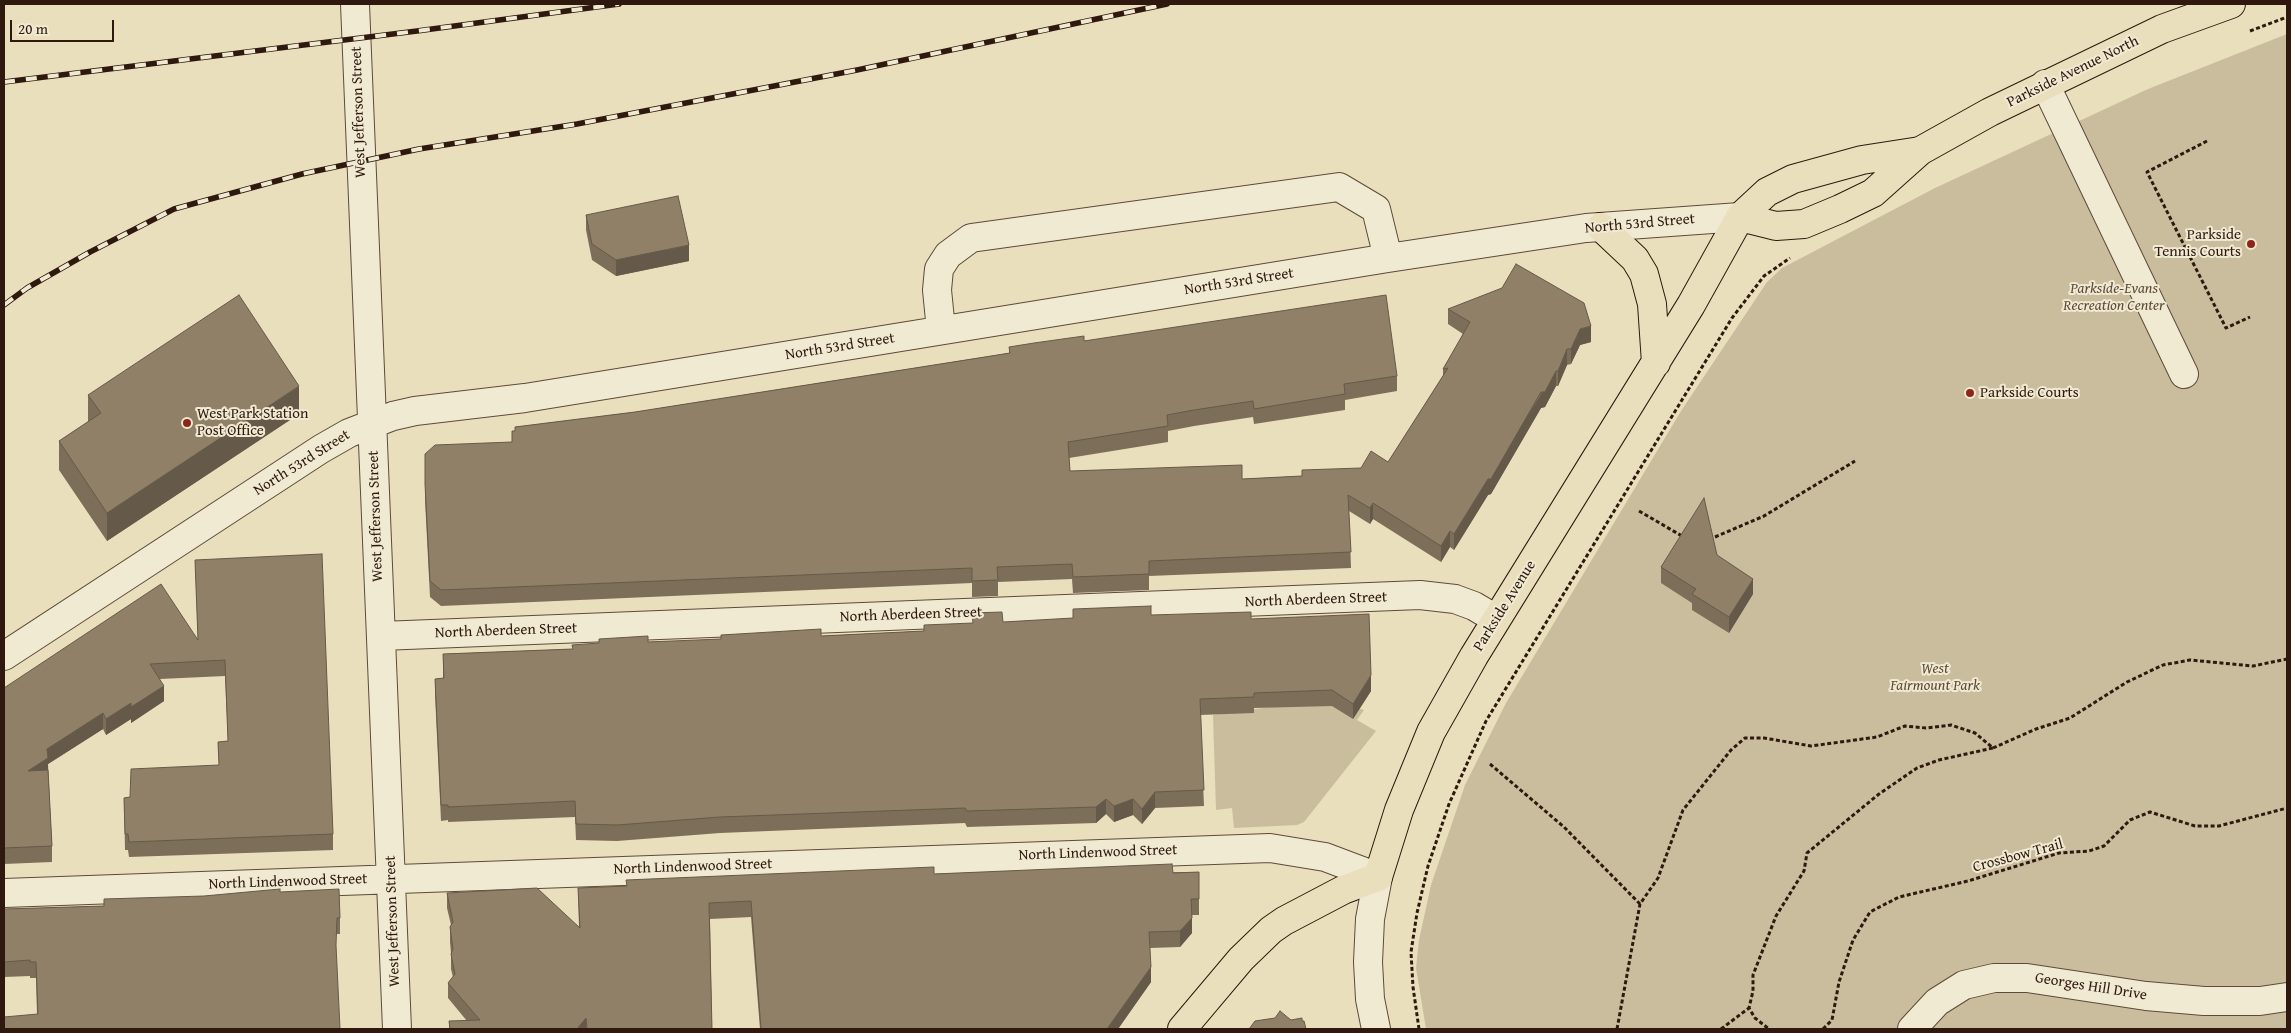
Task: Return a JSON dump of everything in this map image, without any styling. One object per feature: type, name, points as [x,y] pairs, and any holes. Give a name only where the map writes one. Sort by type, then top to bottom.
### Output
[{"type":"main road","name":"Parkside Avenue North","points":[[1740,217],[1776,226],[1804,224],[1872,193],[1920,151],[2045,84],[2162,30],[2231,4]]},
{"type":"main road","name":"Parkside Avenue North","points":[[1740,217],[1767,192],[1793,179],[1862,160],[1920,151]]},
{"type":"main road","name":"Parkside Avenue","points":[[1378,877],[1399,810],[1431,732],[1496,619],[1656,363],[1740,217]]},
{"type":"main road","points":[[1601,227],[1635,259],[1644,274],[1652,304],[1656,363]]},
{"type":"main road","points":[[1182,1029],[1241,959],[1271,930],[1335,894],[1378,877]]},
{"type":"street","name":"West Jefferson Street","points":[[355,4],[397,1029]]},
{"type":"street","points":[[2045,84],[2184,374]]},
{"type":"street","points":[[941,330],[937,290],[939,269],[948,255],[972,238],[1339,187],[1376,209],[1388,258]]},
{"type":"street","name":"North 53rd Street","points":[[4,656],[321,449],[372,423],[415,411],[525,398],[1388,258],[1601,227],[1740,217]]},
{"type":"street","name":"North Aberdeen Street","points":[[381,636],[1420,595],[1455,600],[1474,606],[1496,619]]},
{"type":"street","name":"North Lindenwood Street","points":[[4,893],[1258,847],[1325,857],[1378,877]]},
{"type":"street","name":"Parkside Avenue","points":[[1376,1029],[1370,999],[1368,962],[1370,919],[1378,877]]},
{"type":"street","name":"Georges Hill Drive","points":[[1912,1029],[1937,1002],[1964,985],[1994,978],[2027,978],[2146,996],[2204,1001],[2260,1001],[2287,997]]},
{"type":"path","points":[[2246,32],[2287,18]]},
{"type":"path","points":[[2207,141],[2147,172],[2226,328],[2250,317]]},
{"type":"path","points":[[1419,1029],[1413,987],[1411,952],[1417,913],[1428,866],[1449,804],[1486,721],[1732,318],[1764,276],[1795,255]]},
{"type":"path","points":[[1714,537],[1743,527],[1764,516],[1855,461]]},
{"type":"path","points":[[1639,511],[1682,536]]},
{"type":"path","points":[[1721,1029],[1749,1008],[1754,991],[1753,975],[1776,916],[1804,870],[1807,853],[1879,794],[1917,768],[1940,760],[1993,748],[2070,718],[2127,682],[2163,665],[2190,660],[2253,666],[2287,659]]},
{"type":"path","points":[[1617,1029],[1640,904],[1658,878],[1683,810],[1731,750],[1745,738],[1764,738],[1811,746],[1877,737],[1905,726],[1926,728],[1952,725],[1975,733],[1993,748]]},
{"type":"path","points":[[1490,764],[1564,827],[1640,904]]},
{"type":"path","name":"Crossbow Trail","points":[[1823,1029],[1832,1020],[1839,982],[1853,940],[1870,912],[1899,897],[1968,881],[2059,853],[2089,851],[2104,846],[2130,820],[2150,812],[2195,826],[2218,826],[2287,808]]},
{"type":"path","points":[[1749,1008],[1755,1018],[1769,1029]]},
{"type":"green space","name":"West Fairmount Park","points":[[2287,34],[2287,1029],[1426,1029],[1416,968],[1419,940],[1431,885],[1465,785],[1506,703],[1681,411],[1767,282],[1782,268],[1935,188],[2148,89]]},
{"type":"green space","points":[[1327,699],[1364,710],[1357,720],[1376,731],[1304,822],[1297,825],[1234,828],[1232,808],[1216,810],[1213,715]]},
{"type":"building","points":[[678,196],[689,245],[616,260],[592,244],[586,215]]},
{"type":"building","points":[[1516,264],[1584,303],[1591,326],[1580,329],[1571,349],[1567,349],[1558,371],[1556,371],[1545,392],[1541,392],[1491,479],[1488,479],[1454,534],[1450,531],[1441,546],[1373,503],[1370,508],[1348,495],[1351,552],[1149,561],[1149,574],[1073,577],[1072,564],[997,567],[998,580],[972,581],[972,568],[441,590],[430,581],[425,454],[435,445],[512,442],[512,431],[515,431],[515,427],[635,412],[1010,353],[1009,347],[1034,343],[1084,336],[1084,341],[1386,295],[1397,376],[1344,384],[1345,394],[1254,409],[1253,401],[1194,410],[1167,415],[1168,426],[1068,442],[1070,471],[1242,465],[1242,479],[1302,476],[1302,470],[1361,468],[1371,451],[1388,462],[1448,368],[1443,369],[1470,322],[1448,309],[1502,288]]},
{"type":"building","points":[[239,295],[299,386],[107,513],[59,441],[101,413],[88,395]]},
{"type":"building","points":[[1704,498],[1717,555],[1753,579],[1729,617],[1692,594],[1696,589],[1661,567]]},
{"type":"building","points":[[322,554],[333,834],[129,842],[128,834],[125,834],[124,798],[130,797],[131,769],[219,765],[218,742],[228,741],[225,660],[150,664],[164,686],[131,707],[131,703],[106,719],[103,713],[47,749],[48,758],[28,771],[48,770],[52,846],[4,848],[4,688],[161,584],[198,640],[195,560]]},
{"type":"building","points":[[1151,606],[1151,615],[1251,612],[1251,619],[1369,614],[1371,675],[1353,704],[1332,690],[1254,693],[1254,697],[1200,699],[1204,790],[1155,792],[1142,809],[1133,799],[1114,806],[1106,799],[1096,807],[967,811],[965,808],[720,817],[617,825],[576,824],[575,801],[448,807],[448,805],[441,805],[435,679],[444,678],[443,654],[573,649],[572,645],[599,643],[599,639],[648,636],[648,642],[721,639],[721,635],[821,629],[821,636],[924,631],[924,625],[973,623],[972,613],[1002,612],[1003,622],[1073,618],[1073,609]]},
{"type":"building","points":[[1172,864],[1173,873],[1199,872],[1199,899],[1191,899],[1192,918],[1180,931],[1149,932],[1151,967],[1107,1029],[761,1029],[751,901],[709,903],[712,1029],[587,1029],[586,1018],[577,1029],[450,1029],[449,1021],[480,1020],[448,983],[455,974],[451,954],[453,949],[450,927],[453,922],[447,893],[537,888],[580,928],[578,888],[627,886],[626,880],[934,867],[934,874]]},
{"type":"building","points":[[280,889],[280,892],[339,889],[340,918],[337,918],[336,945],[340,1029],[4,1029],[4,1017],[38,1014],[36,962],[30,962],[30,960],[4,962],[4,909],[104,906],[104,899],[204,896]]},
{"type":"building","points":[[1280,1011],[1291,1020],[1302,1018],[1306,1029],[1249,1029],[1255,1021],[1275,1018]]},
{"type":"railway","points":[[4,82],[619,4]]},
{"type":"railway","points":[[4,305],[27,288],[90,252],[174,209],[302,174],[419,149],[577,124],[857,70],[1167,4]]},
{"type":"place","name":"Parkside Tennis Courts","points":[[2251,244]]},
{"type":"place","name":"Parkside Courts","points":[[1970,393]]},
{"type":"place","name":"West Park Station Post Office","points":[[187,423]]},
{"type":"park label","name":"Parkside-Evans Recreation Center","points":[[2114,298]]}]
